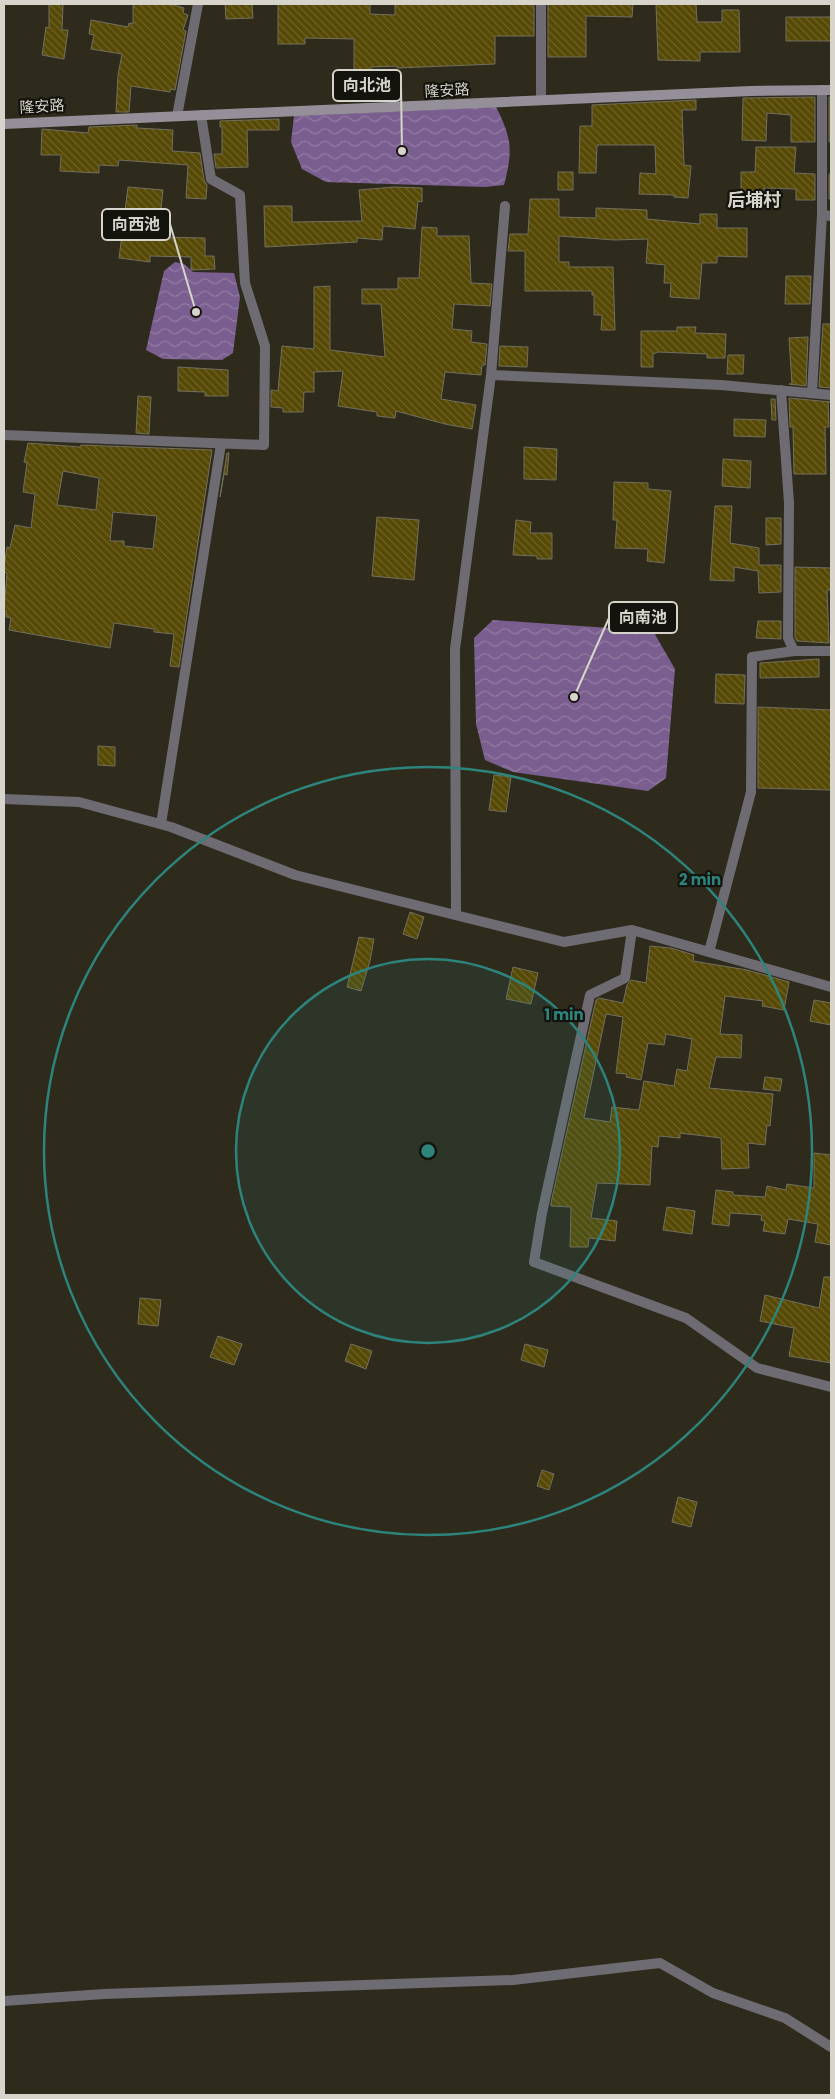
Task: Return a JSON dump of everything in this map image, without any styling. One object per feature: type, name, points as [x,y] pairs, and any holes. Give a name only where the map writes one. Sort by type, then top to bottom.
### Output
[{"type":"street","points":[[177,116],[198,4]]},
{"type":"street","points":[[541,4],[541,100]]},
{"type":"street","points":[[812,393],[827,216],[827,90]]},
{"type":"street","name":"隆安路","points":[[4,124],[751,91],[827,90]]},
{"type":"street","points":[[4,435],[264,446],[265,346],[245,283],[240,196],[211,179],[201,115]]},
{"type":"street","points":[[456,915],[455,649],[491,375],[505,206]]},
{"type":"street","points":[[491,375],[721,385],[831,395]]},
{"type":"street","points":[[781,390],[789,503],[788,638],[794,651]]},
{"type":"street","points":[[161,824],[220,444]]},
{"type":"street","points":[[709,952],[751,792],[752,658],[794,651],[831,651]]},
{"type":"street","points":[[4,799],[79,802],[161,824],[295,875],[564,942],[632,930],[831,987]]},
{"type":"street","points":[[632,930],[625,978],[590,995],[542,1214],[534,1262],[686,1318],[757,1368],[831,1387]]},
{"type":"street","points":[[4,2001],[104,1994],[513,1980],[660,1964],[713,1993],[785,2018],[831,2047]]},
{"type":"water","points":[[496,107],[508,136],[510,154],[504,185],[485,187],[326,182],[302,169],[291,142],[294,116]]},
{"type":"water","points":[[175,262],[184,264],[193,272],[234,273],[240,297],[233,353],[222,360],[163,359],[146,350],[164,271]]},
{"type":"water","points":[[493,620],[653,631],[675,669],[666,778],[648,791],[513,772],[485,760],[476,724],[474,638]]},
{"type":"building","points":[[49,4],[63,4],[62,30],[68,30],[64,59],[42,55],[46,27],[49,28]]},
{"type":"building","points":[[133,4],[170,4],[184,8],[183,13],[188,15],[183,30],[186,31],[175,90],[170,89],[170,92],[131,86],[129,112],[116,112],[118,75],[122,54],[91,49],[94,35],[89,34],[91,20],[128,27],[129,23],[133,24]]},
{"type":"building","points":[[225,4],[252,4],[253,18],[226,19]]},
{"type":"building","points":[[278,4],[370,4],[370,14],[395,15],[395,4],[534,4],[534,36],[495,36],[495,64],[397,68],[397,66],[371,67],[371,70],[354,69],[354,39],[305,38],[305,44],[278,44]]},
{"type":"building","points":[[548,4],[633,4],[632,17],[586,16],[586,57],[548,57]]},
{"type":"building","points":[[656,4],[696,4],[697,22],[722,22],[722,10],[739,10],[740,52],[700,52],[700,61],[658,60]]},
{"type":"building","points":[[786,17],[831,17],[831,41],[786,41]]},
{"type":"building","points":[[815,97],[815,142],[791,142],[791,115],[767,113],[766,141],[742,140],[743,98]]},
{"type":"building","points":[[829,97],[831,97],[831,142],[829,142]]},
{"type":"building","points":[[696,100],[696,110],[682,110],[684,165],[691,166],[688,198],[674,197],[674,195],[639,194],[640,173],[656,174],[655,145],[597,145],[596,173],[579,173],[580,126],[592,126],[592,105]]},
{"type":"building","points":[[279,119],[279,130],[247,130],[248,167],[216,168],[214,154],[222,154],[222,127],[220,127],[220,121]]},
{"type":"building","points":[[137,125],[137,128],[173,130],[172,151],[200,153],[204,180],[207,185],[206,199],[186,198],[188,165],[119,160],[118,166],[99,165],[99,173],[60,171],[61,155],[41,155],[42,129],[88,133],[89,127]]},
{"type":"building","points":[[756,147],[796,147],[794,173],[815,174],[815,200],[796,200],[796,189],[764,188],[764,200],[741,201],[741,172],[755,172]]},
{"type":"building","points":[[558,172],[573,172],[573,190],[558,190]]},
{"type":"building","points":[[829,174],[831,174],[831,199],[829,199]]},
{"type":"building","points":[[128,187],[163,190],[158,237],[205,238],[205,256],[214,256],[215,269],[191,270],[191,257],[150,256],[150,262],[119,258]]},
{"type":"building","points":[[394,187],[422,188],[422,202],[418,201],[415,229],[383,226],[382,240],[357,238],[357,242],[265,247],[264,206],[292,206],[292,222],[362,221],[359,190]]},
{"type":"building","points":[[530,199],[559,199],[559,217],[596,218],[596,208],[647,210],[647,219],[700,224],[700,214],[717,214],[717,228],[747,228],[747,257],[717,256],[717,263],[702,263],[699,299],[670,297],[671,283],[664,283],[665,265],[646,263],[648,239],[615,240],[559,236],[559,262],[569,262],[569,267],[613,267],[615,330],[601,330],[602,315],[594,315],[594,295],[592,295],[592,291],[525,291],[525,251],[508,251],[510,234],[528,234]]},
{"type":"building","points":[[422,227],[437,228],[437,236],[469,236],[471,283],[492,284],[490,306],[454,304],[452,329],[472,331],[471,342],[487,344],[485,365],[482,365],[481,375],[445,372],[441,399],[476,405],[472,429],[396,411],[395,418],[377,416],[377,412],[338,406],[343,371],[314,372],[314,392],[304,392],[303,412],[283,412],[283,408],[271,407],[271,390],[278,391],[282,346],[314,349],[314,287],[330,286],[330,350],[385,357],[381,304],[362,304],[362,289],[398,289],[398,278],[419,278]]},
{"type":"building","points":[[786,276],[811,276],[810,304],[785,304]]},
{"type":"building","points":[[823,324],[831,324],[831,388],[819,387]]},
{"type":"building","points":[[677,327],[696,327],[695,333],[726,334],[725,358],[707,358],[707,354],[658,352],[653,354],[653,367],[641,367],[641,331],[677,331]]},
{"type":"building","points":[[808,337],[806,386],[789,384],[792,384],[789,338]]},
{"type":"building","points":[[500,346],[528,347],[527,367],[499,366]]},
{"type":"building","points":[[728,355],[744,355],[743,374],[727,374]]},
{"type":"building","points":[[178,367],[228,370],[228,396],[205,396],[205,392],[178,391]]},
{"type":"building","points":[[138,396],[151,397],[149,434],[136,433]]},
{"type":"building","points":[[789,398],[831,402],[828,402],[829,427],[825,427],[826,474],[794,474],[793,427],[790,427]]},
{"type":"building","points":[[771,399],[775,399],[776,420],[772,420]]},
{"type":"building","points":[[734,419],[766,420],[765,437],[734,436]]},
{"type":"building","points":[[28,443],[80,447],[81,445],[212,450],[179,667],[170,666],[174,634],[154,632],[154,629],[114,623],[110,648],[9,630],[11,618],[6,617],[6,611],[4,611],[7,573],[4,572],[4,567],[7,547],[10,548],[15,525],[31,528],[35,494],[23,492],[27,463],[24,462]],"holes":[[[63,471],[99,478],[96,510],[57,505]],[[113,512],[157,516],[153,549],[124,546],[124,541],[110,541]]]},
{"type":"building","points":[[524,447],[557,449],[556,480],[524,479]]},
{"type":"building","points":[[227,453],[229,453],[227,475],[224,474],[220,497]]},
{"type":"building","points":[[723,459],[751,461],[750,488],[722,486]]},
{"type":"building","points":[[614,482],[648,483],[648,489],[671,491],[664,563],[647,561],[648,549],[615,548],[617,520],[613,520]]},
{"type":"building","points":[[715,506],[732,506],[730,543],[759,548],[759,565],[781,565],[781,592],[759,593],[758,571],[734,567],[734,581],[710,580]]},
{"type":"building","points":[[377,517],[419,520],[414,580],[372,576]]},
{"type":"building","points":[[766,518],[781,518],[781,544],[766,545]]},
{"type":"building","points":[[516,520],[531,522],[530,533],[552,533],[552,559],[537,559],[537,556],[513,555]]},
{"type":"building","points":[[795,567],[831,568],[831,590],[827,590],[829,643],[797,641],[795,637]]},
{"type":"building","points":[[758,621],[781,621],[781,639],[756,638]]},
{"type":"building","points":[[819,659],[819,677],[760,678],[760,663]]},
{"type":"building","points":[[716,674],[745,675],[744,704],[715,703]]},
{"type":"building","points":[[758,707],[831,710],[831,790],[758,788]]},
{"type":"building","points":[[98,746],[115,747],[115,766],[98,765]]},
{"type":"building","points":[[494,775],[511,777],[506,812],[489,810]]},
{"type":"building","points":[[410,912],[424,917],[417,939],[403,934]]},
{"type":"building","points":[[359,937],[374,939],[361,991],[347,987]]},
{"type":"building","points":[[650,946],[671,948],[694,955],[693,961],[747,970],[789,982],[784,1010],[762,1006],[763,1001],[725,996],[720,1034],[742,1035],[741,1058],[716,1057],[709,1088],[773,1094],[770,1126],[767,1125],[765,1145],[748,1143],[749,1168],[722,1169],[721,1138],[680,1133],[680,1138],[659,1136],[658,1147],[652,1146],[650,1185],[597,1183],[591,1218],[617,1221],[615,1241],[589,1238],[588,1247],[570,1247],[571,1207],[551,1206],[551,1203],[596,1000],[599,998],[623,1003],[627,985],[631,980],[646,983]],"holes":[[[606,1014],[623,1017],[616,1073],[627,1074],[626,1077],[641,1080],[648,1043],[664,1045],[666,1034],[692,1039],[687,1071],[677,1069],[674,1086],[644,1081],[639,1110],[612,1107],[610,1122],[584,1118]]]},
{"type":"building","points":[[513,967],[538,973],[531,1004],[506,999]]},
{"type":"building","points":[[814,1000],[831,1003],[831,1025],[810,1021]]},
{"type":"building","points":[[765,1077],[782,1079],[780,1091],[763,1089]]},
{"type":"building","points":[[814,1153],[831,1155],[831,1245],[815,1242],[818,1224],[788,1219],[785,1234],[763,1231],[765,1221],[761,1220],[762,1215],[730,1213],[729,1226],[712,1224],[716,1190],[733,1192],[733,1195],[765,1197],[767,1186],[786,1190],[787,1184],[814,1188]]},
{"type":"building","points":[[667,1207],[695,1211],[692,1234],[663,1230]]},
{"type":"building","points":[[824,1277],[831,1277],[831,1363],[789,1356],[794,1328],[760,1321],[765,1295],[819,1308]]},
{"type":"building","points":[[140,1298],[161,1300],[158,1326],[138,1324]]},
{"type":"building","points":[[218,1336],[242,1344],[234,1365],[210,1357]]},
{"type":"building","points":[[351,1344],[372,1351],[366,1369],[345,1361]]},
{"type":"building","points":[[525,1344],[548,1350],[544,1367],[521,1360]]},
{"type":"building","points":[[542,1470],[554,1474],[549,1490],[537,1486]]},
{"type":"building","points":[[678,1497],[697,1502],[691,1527],[672,1522]]},
{"type":"place","name":"向北池","points":[[402,151]]},
{"type":"place","name":"向西池","points":[[196,312]]},
{"type":"place","name":"向南池","points":[[574,697]]},
{"type":"district","name":"后埔村","points":[[754,199]]}]
